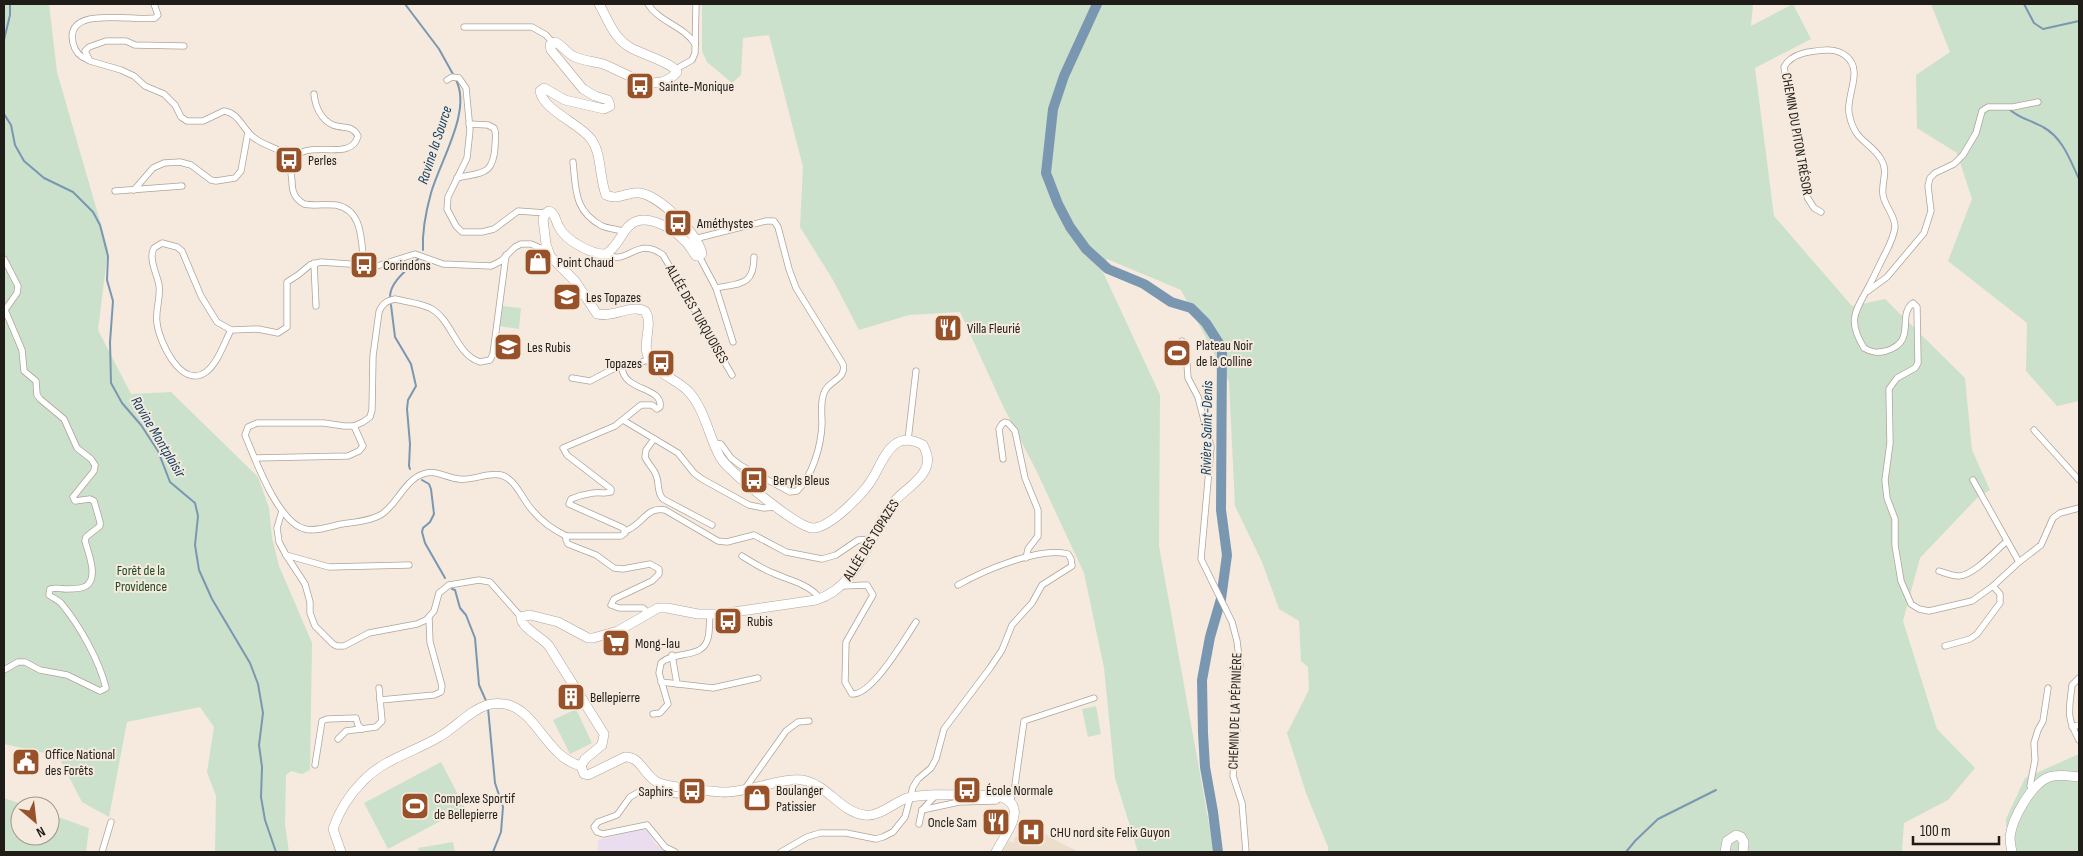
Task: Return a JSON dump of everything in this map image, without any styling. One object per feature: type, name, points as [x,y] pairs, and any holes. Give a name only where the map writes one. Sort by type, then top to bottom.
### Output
[{"type":"main road","points":[[599,4],[609,26],[621,41],[630,48],[676,69],[677,72],[664,81],[641,81],[627,77],[603,64],[578,58],[559,44],[552,42],[550,45],[551,50],[583,89],[595,96],[608,100],[610,106],[604,109],[566,100],[544,88],[540,91],[542,96],[553,108],[590,138],[598,155],[601,179],[606,195],[615,198],[634,193],[645,194],[672,213],[694,239],[702,254],[696,256],[686,241],[670,228],[650,221],[638,221],[628,227],[616,246],[606,254],[592,253],[570,239],[559,228],[554,214],[549,211],[544,219],[547,248],[554,261],[581,288],[597,314],[605,315],[638,309],[645,311],[648,321],[645,346],[649,358],[658,368],[680,383],[690,393],[726,464],[799,524],[819,527],[825,524],[865,488],[874,476],[883,456],[890,448],[899,442],[908,440]]},
{"type":"main road","name":"ALLÉE DES TOPAZES","points":[[521,618],[530,615],[558,622],[588,638],[593,638],[618,631],[658,608],[698,614],[727,614],[816,600],[832,594],[842,586],[859,562],[892,504],[925,470],[928,462],[927,453],[923,445],[908,440]]},
{"type":"main road","points":[[521,618],[524,626],[545,640],[550,646],[604,734],[602,745],[585,759],[581,766]]},
{"type":"main road","points":[[341,852],[333,829],[343,807],[362,782],[381,766],[439,738],[483,707],[498,704],[508,705],[520,711],[562,757],[572,764],[581,766]]},
{"type":"main road","points":[[581,766],[584,774],[588,775],[625,757],[629,757],[636,761],[656,782],[721,792],[744,790],[793,780],[805,780],[814,784],[857,814],[870,816],[910,797],[1002,797],[1010,803],[1013,809],[1013,823],[996,852]]},
{"type":"main road","points":[[2012,852],[2010,838],[2012,830],[2020,810],[2033,789],[2049,777],[2079,777]]},
{"type":"main road","points":[[1725,852],[1727,841],[1736,835],[1741,837],[1744,842],[1743,852]]},
{"type":"street","points":[[154,4],[158,15],[155,18],[97,17],[87,19],[74,30],[72,38],[77,52],[90,61],[127,73],[145,86],[164,94],[187,121],[203,121],[224,112],[235,115],[248,132],[263,143],[280,150],[292,164]]},
{"type":"street","points":[[648,4],[696,44]]},
{"type":"street","points":[[676,69],[692,60],[695,53],[696,4]]},
{"type":"street","points":[[464,27],[532,27],[546,35],[552,42]]},
{"type":"street","points":[[90,61],[86,56],[87,48],[96,43],[126,41],[134,45],[184,46]]},
{"type":"street","name":"CHEMIN DU PITON TRÉSOR","points":[[1821,212],[1814,208],[1807,197],[1784,67],[1789,61],[1806,52],[1832,50],[1848,58],[1854,66],[1850,114],[1859,138],[1874,151],[1884,164],[1886,177],[1883,193],[1895,227],[1892,240],[1865,294],[1857,304],[1854,318],[1855,328],[1864,348],[1874,353],[1891,349],[1901,343],[1906,334],[1906,310],[1913,303],[1917,307],[1918,363],[1915,368],[1897,378],[1889,389],[1890,443],[1885,480],[1887,498],[1895,518],[1897,561],[1907,598],[1915,607],[1929,610],[1972,601],[1993,586],[2041,545],[2053,518],[2060,512],[2079,508]]},
{"type":"street","points":[[448,80],[452,77],[458,78],[463,82],[467,94],[470,124],[469,151],[448,197],[447,210],[460,231],[490,230],[513,213],[524,210],[546,213]]},
{"type":"street","points":[[314,94],[317,109],[324,119],[334,126],[353,129],[358,136],[357,140],[343,150],[313,149],[300,153],[292,164],[292,192],[299,201],[309,205],[341,207],[355,217],[359,225],[364,265]]},
{"type":"street","points":[[1865,294],[1887,278],[1920,240],[1927,227],[1931,212],[1928,186],[1930,178],[1935,173],[1954,164],[1963,155],[1976,133],[1982,111],[1988,107],[2013,107],[2038,102]]},
{"type":"street","points":[[457,178],[484,172],[494,160],[496,134],[494,128],[488,125],[470,124]]},
{"type":"street","points":[[134,190],[152,168],[164,163],[180,162],[191,165],[205,177],[216,182],[234,178],[241,171],[248,132]]},
{"type":"street","points":[[572,162],[578,203],[583,211],[602,226],[625,232]]},
{"type":"street","points":[[115,191],[182,186]]},
{"type":"street","points":[[694,239],[766,221],[774,221],[778,227],[796,288],[844,370],[841,377],[830,384],[824,394],[821,433],[817,450],[810,472],[797,491],[790,492],[740,465],[731,458],[721,444],[714,443]]},
{"type":"street","points":[[231,330],[213,364],[200,376],[184,372],[170,359],[161,342],[156,321],[159,294],[152,256],[154,248],[162,243],[177,247],[182,251],[210,312],[217,322],[231,330],[258,328],[278,333],[285,330],[288,324],[287,282],[314,263],[384,265],[415,254],[443,264],[491,266],[501,261],[521,244],[531,244],[540,248],[547,248]]},
{"type":"street","name":"ALLÉE DES TURQUOISES","points":[[606,254],[611,257],[620,258],[636,249],[642,248],[653,249],[663,254],[732,375]]},
{"type":"street","points":[[506,255],[493,354],[487,361],[477,361],[468,355],[447,322],[431,309],[395,299],[381,307],[373,356],[372,410],[370,417],[354,426],[324,423],[252,424],[248,427],[245,435],[255,458],[282,511],[298,527],[314,530],[381,515],[413,481],[423,474],[436,472],[461,480],[496,474],[510,479],[532,511],[556,531],[566,536],[621,536],[649,512],[657,509],[665,510],[718,541],[727,542],[754,535],[797,556],[827,559],[858,540],[872,539]]},
{"type":"street","points":[[700,256],[716,288],[733,342]]},
{"type":"street","points":[[716,288],[744,283],[754,272],[754,258]]},
{"type":"street","points":[[4,259],[18,286],[17,294],[4,310],[22,350],[24,371],[36,381],[37,394],[40,399],[64,419],[78,448],[91,459],[95,466],[94,471],[73,497],[75,501],[90,499],[94,501],[100,522],[100,526],[86,537],[85,541],[92,565],[89,583],[85,587],[64,589],[53,587],[50,589],[49,595],[60,602],[84,635],[106,688],[100,691],[67,675],[40,670],[26,662],[18,662],[4,670]]},
{"type":"street","points":[[314,263],[316,306]]},
{"type":"street","name":"CHEMIN DE LA PÉPINIÈRE","points":[[1182,341],[1188,378],[1198,397],[1211,446],[1201,560],[1232,622],[1237,641],[1240,666],[1234,692],[1237,729],[1232,776],[1242,803],[1246,852]]},
{"type":"street","points":[[572,378],[590,382],[613,369],[635,365],[649,358]]},
{"type":"street","points":[[622,367],[627,381],[644,387],[661,404],[657,409],[652,405],[641,405],[623,420],[601,433],[563,448],[567,455],[611,489],[611,492],[607,493],[593,493],[576,497],[571,499],[569,504],[626,531]]},
{"type":"street","points":[[908,440],[916,371]]},
{"type":"street","points":[[623,420],[681,456],[691,470],[702,479],[749,505],[764,508],[776,507]]},
{"type":"street","points":[[1003,459],[1000,429],[1005,422],[1014,431],[1025,478],[1038,510],[1038,536],[1028,549],[1026,558]]},
{"type":"street","points":[[255,458],[348,456],[359,451],[363,446],[354,426]]},
{"type":"street","points":[[2034,430],[2079,480]]},
{"type":"street","points":[[654,439],[646,450],[645,457],[656,475],[657,489],[660,495],[663,499],[712,526]]},
{"type":"street","points":[[1973,480],[2019,562]]},
{"type":"street","points":[[282,511],[277,535],[286,555],[306,584],[310,602],[310,613],[315,626],[333,644],[344,646],[369,633],[417,624],[429,618],[434,611],[440,593],[445,587],[483,580],[493,584],[521,618]]},
{"type":"street","points":[[566,536],[568,544],[596,555],[614,568],[623,569],[650,564],[659,569],[659,574],[656,578],[614,598],[611,605],[619,608],[643,608],[648,613]]},
{"type":"street","points":[[1939,571],[1952,576],[1966,574],[2007,541]]},
{"type":"street","points":[[781,852],[807,837],[820,833],[837,832],[876,839],[893,832],[900,825],[905,817],[913,787],[918,779],[931,768],[936,759],[944,729],[990,668],[1002,650],[1012,625],[1032,603],[1042,585],[1072,566],[1072,559],[1068,554],[1061,552],[1026,558],[986,570],[958,585]]},
{"type":"street","points":[[286,555],[329,567],[409,565]]},
{"type":"street","points":[[742,556],[773,574],[802,584],[814,591],[818,596],[816,600]]},
{"type":"street","points":[[842,586],[867,585],[873,595],[848,636],[845,648],[845,682],[852,694],[863,691],[878,676],[916,622]]},
{"type":"street","points":[[1945,646],[1970,639],[1977,634],[2000,603],[2000,594],[1993,586]]},
{"type":"street","points":[[654,714],[660,713],[668,704],[659,674],[661,663],[672,655],[692,653],[705,646],[709,635],[710,614]]},
{"type":"street","points":[[380,700],[434,695],[441,692],[442,686],[430,642],[429,618]]},
{"type":"street","points":[[672,655],[677,684]]},
{"type":"street","points":[[661,682],[713,688],[758,678]]},
{"type":"street","points":[[2079,678],[2072,685],[2069,715],[2072,727],[2079,740]]},
{"type":"street","points":[[338,739],[346,731],[376,727],[380,724],[382,721],[379,688]]},
{"type":"street","points":[[2033,789],[2030,786],[2030,782],[2036,760],[2034,743],[2038,730],[2044,721],[2048,688]]},
{"type":"street","points":[[1010,803],[1015,785],[1024,721],[1094,698]]},
{"type":"street","points":[[315,765],[322,721],[327,719],[356,718],[358,725],[362,728]]},
{"type":"street","points":[[744,790],[786,731],[798,722],[809,721]]},
{"type":"street","points":[[2072,727],[2079,725]]},
{"type":"street","points":[[675,852],[665,847],[647,825],[603,834],[597,832],[594,827],[598,822],[617,815],[634,794],[645,792],[680,795],[690,787]]},
{"type":"street","points":[[919,824],[922,810],[935,796]]},
{"type":"street","points":[[922,810],[959,802],[996,801],[1002,797]]},
{"type":"street","points":[[102,852],[111,822]]},
{"type":"shaded area","name":"CHU nord site Felix Guyon","points":[[1028,823],[1079,852],[1002,852],[1009,841],[1015,843],[1013,840]]},
{"type":"shaded area","points":[[641,829],[648,830],[655,844],[667,852],[598,852],[598,840]]},
{"type":"green space","name":"Forêt de la Providence","points":[[4,4],[49,4],[57,72],[108,249],[98,330],[131,394],[171,392],[258,477],[269,508],[272,538],[279,566],[312,643],[310,770],[302,774],[291,771],[286,775],[285,824],[289,852],[215,852],[216,796],[207,772],[214,727],[200,707],[127,722],[109,817],[82,802],[58,756],[4,744]]},
{"type":"green space","points":[[702,4],[1753,4],[1751,26],[1793,4],[1811,39],[1755,68],[1774,216],[1852,306],[1885,299],[1965,378],[1972,450],[1990,490],[1978,497],[1920,558],[1903,621],[1937,729],[1975,768],[1948,800],[1904,823],[1902,852],[1328,852],[1328,847],[1306,793],[1287,733],[1309,690],[1308,667],[1301,661],[1299,621],[1279,609],[1262,562],[1235,506],[1229,382],[1181,290],[1107,259],[1103,272],[1160,395],[1159,546],[1214,852],[1138,852],[1115,778],[1104,668],[1084,573],[960,312],[909,315],[859,330],[833,280],[800,227],[803,167],[769,35],[743,38],[741,75],[732,83],[707,62],[702,51]]},
{"type":"green space","points":[[1931,4],[2079,4],[2079,401],[2057,406],[2026,371],[2027,323],[1948,261],[1972,199],[1957,153],[1917,128],[1916,75],[1950,52]]},
{"type":"green space","points":[[501,306],[521,308],[519,329],[499,326]]},
{"type":"green space","points":[[1096,706],[1101,734],[1088,737],[1082,709]]},
{"type":"green space","points":[[576,709],[592,743],[570,754],[553,720]]},
{"type":"green space","points":[[2079,754],[2079,852],[2007,852],[2006,819],[2025,778]]},
{"type":"green space","name":"Complexe Sportif de Bellepierre","points":[[441,762],[465,808],[388,849],[364,803]]},
{"type":"green space","points":[[4,798],[10,800],[10,846],[60,846],[60,818],[89,828],[86,852],[4,852]]},
{"type":"green space","points":[[453,842],[455,852],[419,852],[418,848]]},
{"type":"waterway","name":"Ravine Montplaisir","points":[[4,40],[10,15],[10,4]]},
{"type":"waterway","name":"Ravine la Source","points":[[405,4],[439,49],[454,76]]},
{"type":"waterway","name":"Rivière Saint-Denis","points":[[1097,4],[1064,76],[1053,109],[1046,173],[1058,204],[1070,227],[1086,249],[1108,269],[1144,284],[1171,302],[1191,308],[1206,323],[1222,348],[1221,510],[1227,555],[1221,599],[1210,637],[1202,680],[1205,767],[1218,852]]},
{"type":"waterway","points":[[2024,4],[2034,23],[2043,29],[2079,21]]},
{"type":"waterway","name":"Ravine la Source","points":[[423,250],[425,221],[431,193],[453,136],[460,106],[460,92],[456,80]]},
{"type":"waterway","points":[[2008,108],[2021,117],[2043,127],[2056,137],[2065,150],[2079,179]]},
{"type":"waterway","name":"Ravine Montplaisir","points":[[4,114],[11,125],[15,145],[24,161],[44,178],[73,192],[93,212],[100,225],[108,256],[107,280],[113,301],[110,342],[111,383],[122,403],[141,425],[158,451],[170,482],[195,503],[198,516],[195,545],[199,570],[212,599],[250,663],[258,684],[263,713],[259,745],[262,767],[261,797],[265,820],[276,852]]},
{"type":"waterway","name":"Ravine la Source","points":[[390,296],[397,280],[419,258]]},
{"type":"waterway","name":"Ravine la Source","points":[[391,305],[395,337],[411,364],[416,386],[408,400],[407,409],[410,469]]},
{"type":"waterway","name":"Ravine la Source","points":[[422,480],[429,484],[431,489],[434,514],[422,532],[425,543],[445,578]]},
{"type":"waterway","name":"Ravine la Source","points":[[452,589],[455,590],[460,608],[466,615],[475,638],[479,685],[487,703]]},
{"type":"waterway","name":"Ravine la Source","points":[[488,708],[495,783],[503,807],[501,832],[493,852]]},
{"type":"waterway","points":[[1626,852],[1658,819],[1716,790]]},
{"type":"place","name":"Sainte-Monique","points":[[640,86]]},
{"type":"place","name":"Perles","points":[[289,160]]},
{"type":"place","name":"Améthystes","points":[[678,223]]},
{"type":"place","name":"Point Chaud","points":[[538,262]]},
{"type":"place","name":"Corindons","points":[[364,265]]},
{"type":"place","name":"Les Topazes","points":[[567,297]]},
{"type":"place","name":"Villa Fleurié","points":[[948,328]]},
{"type":"place","name":"Les Rubis","points":[[508,347]]},
{"type":"place","name":"Plateau Noir de la Colline","points":[[1177,353]]},
{"type":"place","name":"Topazes","points":[[661,363]]},
{"type":"place","name":"Beryls Bleus","points":[[754,480]]},
{"type":"place","name":"Rubis","points":[[728,621]]},
{"type":"place","name":"Mong-lau","points":[[616,643]]},
{"type":"place","name":"Bellepierre","points":[[571,697]]},
{"type":"place","name":"Office National des Forêts","points":[[26,762]]},
{"type":"place","name":"École Normale","points":[[967,790]]},
{"type":"place","name":"Saphirs","points":[[692,791]]},
{"type":"place","name":"Boulanger Patissier","points":[[757,798]]},
{"type":"place","name":"Complexe Sportif de Bellepierre","points":[[415,806]]},
{"type":"place","name":"Oncle Sam","points":[[996,822]]},
{"type":"place","name":"CHU nord site Felix Guyon","points":[[1031,832]]}]
